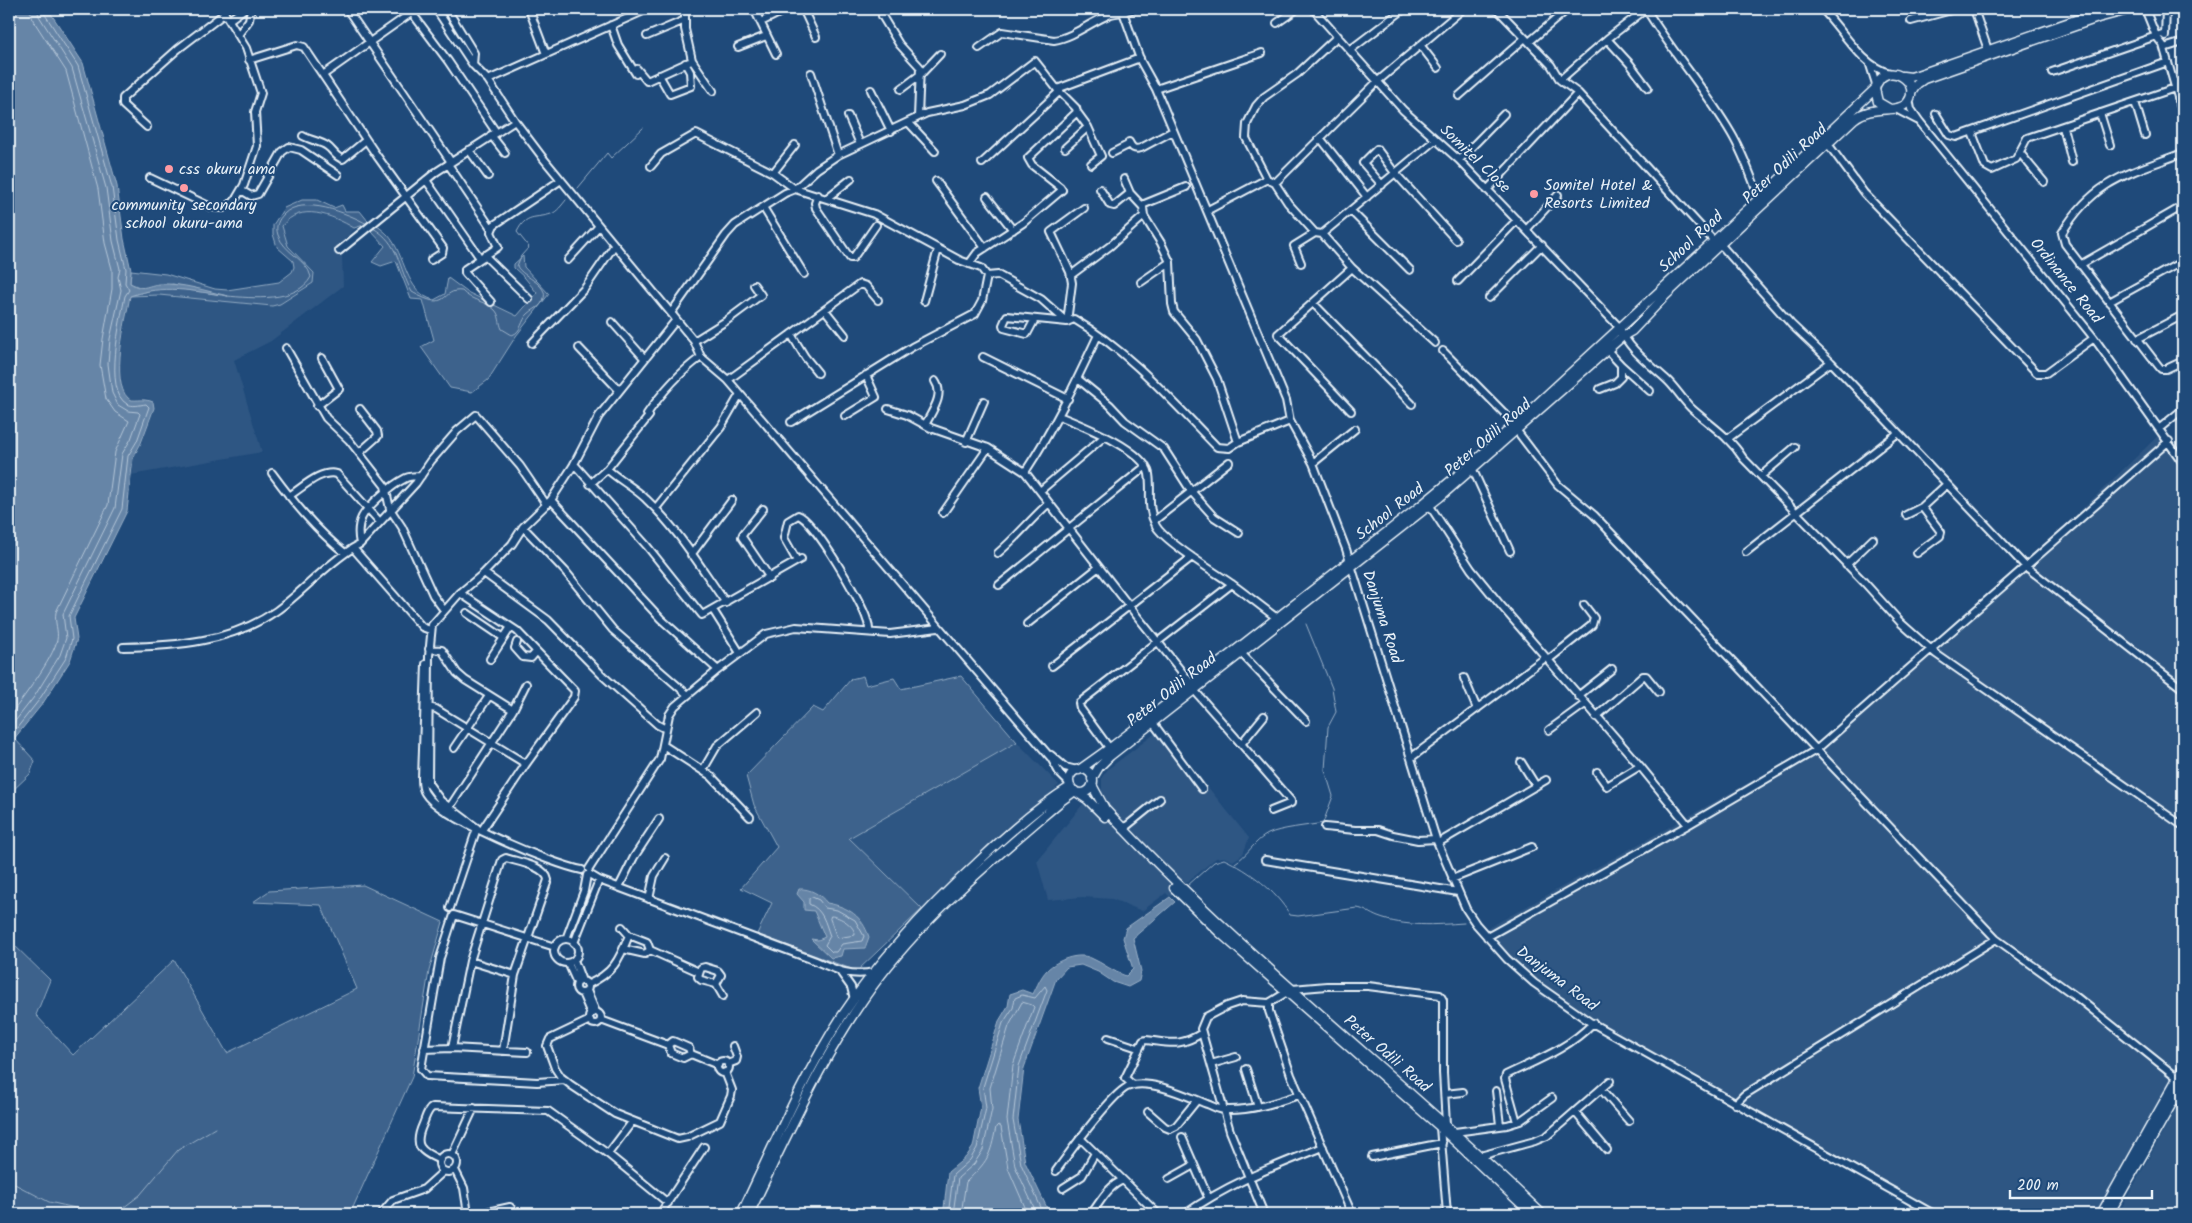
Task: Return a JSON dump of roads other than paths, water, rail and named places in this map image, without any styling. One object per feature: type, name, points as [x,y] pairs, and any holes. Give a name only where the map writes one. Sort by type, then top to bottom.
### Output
[{"type":"main road","points":[[2107,9],[1915,76],[1890,73],[1884,75],[1875,86],[1878,102],[1893,109],[1901,107],[1910,97],[1914,86],[1924,79],[2098,18],[2132,9]]},
{"type":"main road","points":[[1901,75],[1910,86],[1910,97]]},
{"type":"main road","name":"School Road","points":[[1078,770],[1194,688],[1277,618],[1350,564],[1516,428],[1717,242],[1759,197],[1852,113],[1875,86]]},
{"type":"main road","name":"Peter Odili Road","points":[[1289,990],[1223,928],[1123,829],[1100,803],[1092,782],[1103,762],[1194,688],[1242,653],[1350,564],[1430,506],[1473,470],[1516,428],[1607,350],[1621,332],[1632,331],[1646,319],[1666,295],[1717,242],[1864,112],[1874,109],[1893,109]]},
{"type":"main road","points":[[741,1214],[810,1070],[874,972],[906,934],[965,874],[1010,832],[1044,804],[1073,788],[1087,791],[1092,782],[1088,772],[1078,770],[1071,775],[1073,788]]},
{"type":"main road","points":[[749,1214],[817,1073],[849,1021],[882,975],[936,913],[971,879],[1061,801],[1073,788]]},
{"type":"main road","name":"Peter Odili Road","points":[[1073,788],[1094,805],[1207,921],[1289,990],[1443,1126],[1532,1214]]},
{"type":"main road","points":[[2109,1214],[2174,1099],[2183,1068]]},
{"type":"main road","points":[[2101,1214],[2180,1081]]},
{"type":"main road","name":"Peter Odili Road","points":[[1443,1126],[1455,1132],[1542,1214]]},
{"type":"street","points":[[229,20],[244,9]]},
{"type":"street","points":[[238,35],[249,20],[251,9]]},
{"type":"street","points":[[346,9],[370,42],[491,228],[498,247],[465,269],[465,274],[491,302]]},
{"type":"street","points":[[436,9],[472,65],[488,80],[515,121],[560,180],[694,341],[701,358],[728,380],[1051,758],[1060,774],[1073,788]]},
{"type":"street","points":[[447,9],[474,53],[472,65]]},
{"type":"street","points":[[529,9],[546,54]]},
{"type":"street","points":[[488,80],[648,9]]},
{"type":"street","points":[[659,75],[670,94],[691,86],[685,9]]},
{"type":"street","points":[[754,9],[776,54]]},
{"type":"street","points":[[760,22],[787,9]]},
{"type":"street","points":[[803,9],[816,37]]},
{"type":"street","points":[[979,48],[1002,32],[1054,40],[1061,39],[1087,24],[1122,10],[1134,9]]},
{"type":"street","points":[[1277,24],[1297,9]]},
{"type":"street","name":"Somitel Close","points":[[1313,9],[1403,110],[1459,160],[1527,229],[1641,356],[1670,382],[1691,407],[1712,423],[1760,476],[1901,623],[1930,650],[2183,826]]},
{"type":"street","points":[[1350,50],[1404,9]]},
{"type":"street","points":[[1275,184],[1378,82],[1463,9]]},
{"type":"street","points":[[1497,9],[1552,65],[1560,80],[1578,93],[1791,324],[1831,362],[2025,566],[2183,689]]},
{"type":"street","points":[[1459,96],[1568,9]]},
{"type":"street","points":[[1560,80],[1646,9],[1667,43],[1733,135],[1759,197]]},
{"type":"street","points":[[1823,10],[1837,9]]},
{"type":"street","points":[[1911,21],[1955,9]]},
{"type":"street","points":[[1974,9],[1988,50]]},
{"type":"street","points":[[2145,9],[2156,36],[2164,46]]},
{"type":"street","points":[[2166,9],[2164,46],[2183,115]]},
{"type":"street","name":"Danjuma Road","points":[[1122,10],[1140,58],[1156,89],[1208,210],[1286,400],[1290,421],[1313,463],[1346,549],[1437,841],[1466,909],[1507,959],[1534,983],[1592,1024],[1934,1214]]},
{"type":"street","points":[[1823,10],[1868,62],[1878,70],[1890,73]]},
{"type":"street","points":[[147,127],[123,105],[123,98],[224,11],[246,48],[261,93],[255,112],[257,146],[241,190],[229,206],[223,208],[211,207],[150,178]]},
{"type":"street","points":[[323,75],[410,11],[448,61],[505,153]]},
{"type":"street","points":[[882,16],[899,44],[920,67],[918,117]]},
{"type":"street","points":[[647,36],[685,20]]},
{"type":"street","points":[[611,25],[618,45],[641,81]]},
{"type":"street","points":[[2052,72],[2165,33]]},
{"type":"street","points":[[738,47],[766,36]]},
{"type":"street","points":[[1338,36],[1296,74],[1264,97],[1256,106],[1248,124],[1246,138],[1267,178],[1275,184],[1288,203],[1352,268],[1435,343]]},
{"type":"street","points":[[1607,40],[1630,64],[1648,88]]},
{"type":"street","points":[[2164,46],[2183,42]]},
{"type":"street","points":[[249,60],[297,45],[304,47],[405,196],[444,248],[442,252],[430,260]]},
{"type":"street","points":[[1421,46],[1438,68]]},
{"type":"street","points":[[1156,89],[1262,53]]},
{"type":"street","points":[[900,89],[920,74],[940,54]]},
{"type":"street","points":[[982,163],[1058,90],[1140,58]]},
{"type":"street","points":[[671,313],[735,225],[795,189],[817,169],[838,155],[891,132],[918,117],[944,108],[965,105],[990,95],[1035,61],[1058,90],[1076,108],[1088,127],[1101,156],[1091,164]]},
{"type":"street","points":[[637,70],[647,81],[689,62]]},
{"type":"street","points":[[689,62],[713,90]]},
{"type":"street","points":[[1868,62],[1875,86]]},
{"type":"street","points":[[1936,114],[1952,137],[1975,131],[2168,62]]},
{"type":"street","points":[[811,73],[838,155]]},
{"type":"street","points":[[1975,131],[1973,135],[1985,166],[1988,169],[1996,168],[2016,159],[2027,138],[2135,102],[2175,86],[2183,80]]},
{"type":"street","points":[[870,90],[891,132]]},
{"type":"street","points":[[1487,190],[1578,93]]},
{"type":"street","points":[[1910,97],[1911,109],[1920,122]]},
{"type":"street","points":[[2135,102],[2145,135]]},
{"type":"street","points":[[1893,109],[1920,122]]},
{"type":"street","points":[[969,264],[977,254],[1013,230],[1062,190],[1060,186],[1032,165],[1028,158],[1077,112]]},
{"type":"street","points":[[2100,113],[2110,145]]},
{"type":"street","points":[[1459,160],[1504,114]]},
{"type":"street","points":[[848,116],[860,144]]},
{"type":"street","points":[[339,251],[405,196],[449,163],[515,121]]},
{"type":"street","name":"Ordinance Road","points":[[1920,122],[2094,338],[2182,460]]},
{"type":"street","points":[[909,123],[935,151]]},
{"type":"street","points":[[1065,148],[1088,127]]},
{"type":"street","points":[[2064,127],[2072,162]]},
{"type":"street","points":[[1112,153],[1128,145],[1129,142],[1135,149],[1141,148],[1173,131]]},
{"type":"street","points":[[650,166],[661,154],[696,134],[772,173],[795,189],[874,214],[938,249],[981,268],[988,276]]},
{"type":"street","points":[[303,136],[314,142],[326,145],[339,159],[343,159],[366,140]]},
{"type":"street","points":[[1321,139],[1367,197]]},
{"type":"street","points":[[1301,264],[1294,246],[1318,234],[1351,211],[1435,140]]},
{"type":"street","points":[[1828,144],[1864,193],[2037,373],[2046,373],[2094,338]]},
{"type":"street","points":[[772,173],[795,145]]},
{"type":"street","points":[[241,190],[251,196],[258,194],[282,152],[289,147],[301,150],[338,175]]},
{"type":"street","points":[[1382,185],[1362,162],[1377,149],[1395,173],[1456,240]]},
{"type":"street","points":[[469,150],[488,176]]},
{"type":"street","points":[[2020,153],[2044,182]]},
{"type":"street","points":[[2183,153],[2115,180],[2100,188],[2076,212],[2062,233],[2065,244],[2080,265],[2162,369],[2183,361]]},
{"type":"street","points":[[1124,178],[1130,193],[1142,205],[1144,216],[1161,243],[1170,262],[1174,312],[1197,340],[1217,379],[1238,442]]},
{"type":"street","points":[[1208,210],[1267,178]]},
{"type":"street","points":[[827,198],[851,179]]},
{"type":"street","points":[[426,180],[482,256],[529,299]]},
{"type":"street","points":[[491,228],[560,180]]},
{"type":"street","points":[[936,181],[985,248]]},
{"type":"street","points":[[1142,205],[1186,187]]},
{"type":"street","points":[[1100,189],[1110,205],[1114,206],[1130,193]]},
{"type":"street","points":[[818,195],[815,203],[816,208],[850,258],[853,258],[876,225]]},
{"type":"street","points":[[1527,229],[1558,195]]},
{"type":"street","points":[[987,197],[1013,230]]},
{"type":"street","points":[[2080,265],[2183,206]]},
{"type":"street","points":[[763,207],[804,274]]},
{"type":"street","points":[[1067,322],[1071,275],[1051,232],[1084,208]]},
{"type":"street","points":[[1351,211],[1410,270]]},
{"type":"street","points":[[1071,275],[1110,246],[1144,216]]},
{"type":"street","points":[[1458,280],[1517,220]]},
{"type":"street","points":[[568,260],[598,227]]},
{"type":"street","points":[[1489,298],[1542,245]]},
{"type":"street","points":[[532,343],[585,288],[614,246]]},
{"type":"street","points":[[924,301],[938,249]]},
{"type":"street","points":[[2109,302],[2183,260]]},
{"type":"street","points":[[1141,282],[1170,262]]},
{"type":"street","points":[[1351,411],[1278,334],[1352,268]]},
{"type":"street","points":[[988,276],[998,274],[1041,299],[1067,322]]},
{"type":"street","points":[[791,422],[912,347],[975,314],[982,301],[988,276]]},
{"type":"street","points":[[728,380],[860,284],[866,286],[878,300]]},
{"type":"street","points":[[694,341],[761,295],[754,285]]},
{"type":"street","points":[[1313,304],[1412,404]]},
{"type":"street","points":[[825,310],[845,335]]},
{"type":"street","points":[[2137,339],[2183,315]]},
{"type":"street","points":[[1035,319],[1027,334],[1004,328],[1003,324],[1007,316],[1067,322],[1074,319],[1098,335],[1145,373],[1217,447],[1229,448],[1238,442],[1290,421]]},
{"type":"street","points":[[676,320],[618,389],[595,422],[574,464],[548,502],[523,527],[512,544],[484,573],[460,593],[432,625],[430,630],[427,707],[428,783],[448,810],[480,829],[545,858],[816,961],[841,973],[860,974],[874,972]]},
{"type":"street","points":[[612,322],[644,358]]},
{"type":"street","points":[[790,334],[818,373]]},
{"type":"street","points":[[1025,472],[1059,416],[1098,335]]},
{"type":"street","points":[[286,348],[317,406],[348,440],[385,486],[390,509],[402,527],[433,595],[444,610]]},
{"type":"street","points":[[579,348],[618,389]]},
{"type":"street","points":[[1607,350],[1620,366],[1650,391]]},
{"type":"street","points":[[1444,351],[1516,428],[1558,485],[1594,515],[1996,938],[2074,995],[2180,1081]]},
{"type":"street","points":[[983,357],[1068,399]]},
{"type":"street","points":[[317,406],[339,389],[322,358]]},
{"type":"street","points":[[590,484],[606,469],[649,416],[647,414],[664,390],[686,368],[701,358]]},
{"type":"street","points":[[1727,439],[1831,362]]},
{"type":"street","points":[[1600,389],[1615,383],[1621,377],[1620,366]]},
{"type":"street","points":[[845,416],[876,397],[866,376]]},
{"type":"street","points":[[1078,379],[1125,421],[1164,448],[1192,491],[1214,517],[1239,532]]},
{"type":"street","points":[[926,425],[939,396],[940,389],[935,381]]},
{"type":"street","points":[[656,508],[721,427],[740,394]]},
{"type":"street","points":[[966,442],[984,401]]},
{"type":"street","points":[[359,453],[378,436],[377,431],[360,409]]},
{"type":"street","points":[[888,409],[907,415],[966,442],[988,448],[1025,472],[1194,688],[1291,801],[1291,803],[1271,811]]},
{"type":"street","points":[[2160,428],[2183,409]]},
{"type":"street","points":[[123,647],[198,642],[226,635],[276,611],[328,565],[360,544],[421,476],[430,461],[457,431],[476,415],[548,502],[661,620],[718,670]]},
{"type":"street","points":[[1059,416],[1105,436],[1139,458],[1146,466],[1149,475],[1148,503],[1156,526],[1192,557],[1277,618]]},
{"type":"street","points":[[1313,463],[1355,429]]},
{"type":"street","points":[[1746,552],[1898,433]]},
{"type":"street","points":[[1040,491],[1105,436]]},
{"type":"street","points":[[1487,936],[1688,825],[1816,750],[2169,441]]},
{"type":"street","points":[[1760,476],[1795,447]]},
{"type":"street","points":[[943,513],[988,448]]},
{"type":"street","points":[[1155,520],[1228,462]]},
{"type":"street","points":[[574,464],[647,546],[701,614],[726,603],[799,560],[784,538],[788,522],[798,515],[802,516],[819,535],[827,548],[865,614],[869,632]]},
{"type":"street","points":[[1000,584],[1146,466]]},
{"type":"street","points":[[606,469],[656,508],[726,603]]},
{"type":"street","points":[[1473,470],[1510,551]]},
{"type":"street","points":[[289,496],[323,474],[331,472],[337,474],[380,521]]},
{"type":"street","points":[[272,473],[322,535],[344,553]]},
{"type":"street","points":[[360,544],[358,534],[362,517],[369,509],[386,491],[407,477],[421,476]]},
{"type":"street","points":[[1906,515],[1922,507],[1947,484]]},
{"type":"street","points":[[692,555],[732,500]]},
{"type":"street","points":[[998,553],[1010,543],[1028,521],[1050,503]]},
{"type":"street","points":[[1430,506],[1471,569],[1640,766],[1688,825]]},
{"type":"street","points":[[1917,553],[1940,536],[1941,532],[1922,507]]},
{"type":"street","points":[[763,509],[742,537],[770,578]]},
{"type":"street","points":[[523,527],[559,564],[613,630],[688,695]]},
{"type":"street","points":[[1846,564],[1873,539]]},
{"type":"street","points":[[353,548],[417,622],[425,629],[430,630]]},
{"type":"street","points":[[1052,666],[1192,557]]},
{"type":"street","points":[[1027,624],[1099,567]]},
{"type":"street","points":[[484,573],[548,620],[602,675],[658,725],[666,729]]},
{"type":"street","points":[[1110,749],[1080,708],[1079,703],[1232,584]]},
{"type":"street","points":[[450,908],[480,829],[574,697],[575,692],[573,687],[511,627],[460,593]]},
{"type":"street","points":[[1412,757],[1592,625],[1594,618],[1584,605]]},
{"type":"street","points":[[713,610],[740,653]]},
{"type":"street","points":[[467,613],[504,638]]},
{"type":"street","points":[[490,659],[511,627]]},
{"type":"street","points":[[566,939],[583,892],[586,872],[656,767],[670,715],[688,695],[766,634],[796,627],[890,634],[938,628]]},
{"type":"street","points":[[517,642],[515,648],[523,657],[531,658],[536,652]]},
{"type":"street","points":[[429,652],[442,650],[457,673],[488,696],[513,710]]},
{"type":"street","points":[[1242,653],[1306,721]]},
{"type":"street","points":[[1578,696],[1612,669]]},
{"type":"street","points":[[1596,716],[1643,676],[1646,676],[1658,692]]},
{"type":"street","points":[[1464,678],[1477,709]]},
{"type":"street","points":[[448,810],[490,742],[513,710],[526,684]]},
{"type":"street","points":[[454,748],[488,696]]},
{"type":"street","points":[[1549,730],[1585,704]]},
{"type":"street","points":[[427,707],[467,728],[526,764]]},
{"type":"street","points":[[703,770],[717,746],[757,712]]},
{"type":"street","points":[[1241,744],[1264,716]]},
{"type":"street","points":[[1152,723],[1202,789]]},
{"type":"street","points":[[663,745],[703,770],[750,817]]},
{"type":"street","points":[[1045,753],[1051,755],[1065,767],[1078,770]]},
{"type":"street","points":[[1521,762],[1536,786]]},
{"type":"street","points":[[1597,772],[1607,786],[1640,766]]},
{"type":"street","points":[[1325,827],[1378,830],[1418,840],[1437,841],[1546,780]]},
{"type":"street","points":[[1123,829],[1160,799]]},
{"type":"street","points":[[619,887],[634,857],[659,819]]},
{"type":"street","points":[[1452,879],[1532,847]]},
{"type":"street","points":[[452,1048],[470,961],[502,860],[506,858],[542,870],[547,875],[548,880],[515,974],[503,1051]]},
{"type":"street","points":[[650,898],[654,876],[664,858]]},
{"type":"street","points":[[1265,860],[1458,892]]},
{"type":"street","points":[[574,943],[599,880]]},
{"type":"street","points":[[583,892],[592,896]]},
{"type":"street","points":[[555,947],[454,915],[440,958],[421,1069],[427,1076],[537,1082],[565,1080]]},
{"type":"street","points":[[622,927],[629,935],[647,942],[650,950],[699,972]]},
{"type":"street","points":[[583,987],[608,973],[623,949],[629,935]]},
{"type":"street","points":[[1735,1104],[1744,1095],[1996,938]]},
{"type":"street","points":[[566,939],[574,943],[578,951],[571,962],[558,960],[554,953],[555,947],[561,940],[566,939]]},
{"type":"street","points":[[623,949],[641,954],[645,954],[650,950]]},
{"type":"street","points":[[470,961],[515,974]]},
{"type":"street","points":[[571,962],[583,987],[596,1024],[601,1020]]},
{"type":"street","points":[[716,984],[721,975],[718,971],[705,967],[699,972],[698,977],[701,980],[716,984],[723,996]]},
{"type":"street","points":[[841,973],[851,987],[854,1000]]},
{"type":"street","points":[[1264,1214],[1223,1110],[1201,1029],[1206,1017],[1242,1001],[1270,1003],[1289,990],[1368,986],[1440,995],[1443,1000],[1445,1094],[1442,1143],[1448,1214]]},
{"type":"street","points":[[1270,1003],[1269,1011],[1274,1030],[1299,1095],[1352,1214]]},
{"type":"street","points":[[601,1020],[600,1014],[592,1015],[555,1036],[548,1042],[548,1052],[555,1068],[565,1080],[604,1108],[632,1122],[678,1138],[687,1137],[720,1120],[732,1096],[732,1090],[725,1072]]},
{"type":"street","points":[[601,1020],[668,1045],[671,1053],[683,1058],[691,1054],[718,1065]]},
{"type":"street","points":[[1517,1122],[1505,1079],[1506,1075],[1561,1049],[1581,1035],[1592,1024]]},
{"type":"street","points":[[1133,1084],[1125,1078],[1138,1048],[1146,1040],[1182,1043],[1202,1033]]},
{"type":"street","points":[[1108,1038],[1138,1048]]},
{"type":"street","points":[[668,1045],[673,1041],[676,1042],[689,1048],[691,1054]]},
{"type":"street","points":[[718,1065],[723,1061],[728,1064],[736,1061],[737,1057],[733,1046]]},
{"type":"street","points":[[424,1049],[452,1048],[527,1052]]},
{"type":"street","points":[[1211,1064],[1236,1057]]},
{"type":"street","points":[[725,1072],[728,1069],[728,1064]]},
{"type":"street","points":[[718,1065],[719,1071],[725,1072]]},
{"type":"street","points":[[1246,1069],[1258,1107]]},
{"type":"street","points":[[1480,1156],[1535,1142],[1547,1136],[1610,1081]]},
{"type":"street","points":[[1056,1171],[1107,1106],[1124,1088],[1133,1084],[1162,1087],[1223,1110],[1258,1107],[1299,1095]]},
{"type":"street","points":[[1601,1089],[1629,1121]]},
{"type":"street","points":[[1496,1091],[1500,1126]]},
{"type":"street","points":[[1445,1094],[1463,1092]]},
{"type":"street","points":[[1455,1132],[1517,1122],[1527,1117],[1552,1098]]},
{"type":"street","points":[[2174,1099],[2183,1104]]},
{"type":"street","points":[[1148,1112],[1170,1129],[1176,1126],[1197,1100]]},
{"type":"street","points":[[440,1160],[423,1152],[418,1140],[418,1135],[429,1110],[433,1107],[548,1111],[608,1154],[668,1203]]},
{"type":"street","points":[[452,1155],[474,1108]]},
{"type":"street","points":[[1575,1112],[1607,1150]]},
{"type":"street","points":[[608,1154],[632,1122]]},
{"type":"street","points":[[1182,1137],[1208,1197]]},
{"type":"street","points":[[1081,1138],[1158,1214]]},
{"type":"street","points":[[1372,1157],[1442,1143]]},
{"type":"street","points":[[660,1214],[704,1147]]},
{"type":"street","points":[[1185,1214],[1208,1197],[1248,1177],[1323,1147]]},
{"type":"street","points":[[1063,1188],[1082,1176],[1095,1153]]},
{"type":"street","points":[[452,1155],[444,1156],[440,1160],[440,1166],[444,1171],[450,1172],[454,1170]]},
{"type":"street","points":[[452,1155],[457,1161],[454,1170],[464,1188],[468,1214]]},
{"type":"street","points":[[1169,1179],[1194,1166]]},
{"type":"street","points":[[382,1214],[393,1200],[424,1189],[431,1185],[444,1171]]},
{"type":"street","points":[[1091,1214],[1115,1183],[1124,1180]]},
{"type":"street","points":[[478,1214],[510,1207],[514,1209],[516,1214]]},
{"type":"water","points":[[9,9],[48,9],[83,63],[117,186],[124,239],[131,270],[130,283],[142,288],[160,284],[177,285],[228,296],[167,289],[143,292],[130,296],[121,349],[120,378],[123,390],[128,398],[153,402],[154,408],[141,443],[133,458],[127,511],[74,618],[77,639],[70,661],[43,703],[9,745]]},
{"type":"water","points":[[799,889],[811,891],[822,897],[827,903],[842,907],[854,914],[863,923],[869,937],[865,948],[843,949],[841,956],[831,958],[811,939],[818,940],[825,937],[814,911],[804,910],[804,902],[797,894]]},
{"type":"water","points":[[1170,897],[1175,902],[1133,938],[1141,971],[1139,981],[1128,987],[1113,982],[1098,972],[1081,965],[1067,967],[1056,979],[1024,1068],[1018,1120],[1025,1162],[1050,1214],[938,1214],[944,1208],[948,1172],[966,1157],[973,1147],[981,1107],[978,1088],[999,1021],[1008,1006],[1010,994],[1022,990],[1033,994],[1041,978],[1051,966],[1062,960],[1080,956],[1091,958],[1126,976],[1133,969],[1123,938],[1126,928]]},
{"type":"waterway","points":[[578,188],[607,153],[611,158],[643,128]]},
{"type":"waterway","points":[[373,228],[382,234],[394,249],[412,292],[424,298],[439,301],[450,293],[462,291],[495,310],[502,329],[512,335],[520,329],[526,317],[541,304],[544,297],[541,287],[517,266],[521,256],[529,247],[517,232],[520,226],[528,219],[553,213],[566,200]]},
{"type":"waterway","points":[[227,296],[260,298],[285,295],[304,285],[311,277],[305,265],[285,247],[278,235],[277,226],[279,221],[284,214],[292,209],[302,206],[325,208],[349,215],[367,224]]},
{"type":"waterway","points":[[1235,863],[1268,834],[1323,823],[1333,796],[1325,770],[1328,727],[1336,712],[1332,688],[1306,624]]},
{"type":"waterway","points":[[1187,886],[1214,862],[1224,859],[1262,882],[1290,915],[1298,916],[1357,908],[1378,917],[1409,924],[1464,923]]},
{"type":"waterway","points":[[9,1181],[49,1202],[93,1212],[123,1208],[140,1195],[178,1150],[215,1128]]},
{"type":"place","name":"css okuru ama","points":[[169,169]]},
{"type":"place","name":"community secondary school okuru-ama","points":[[184,188]]},
{"type":"place","name":"Somitel Hotel & Resorts Limited","points":[[1534,194]]}]
